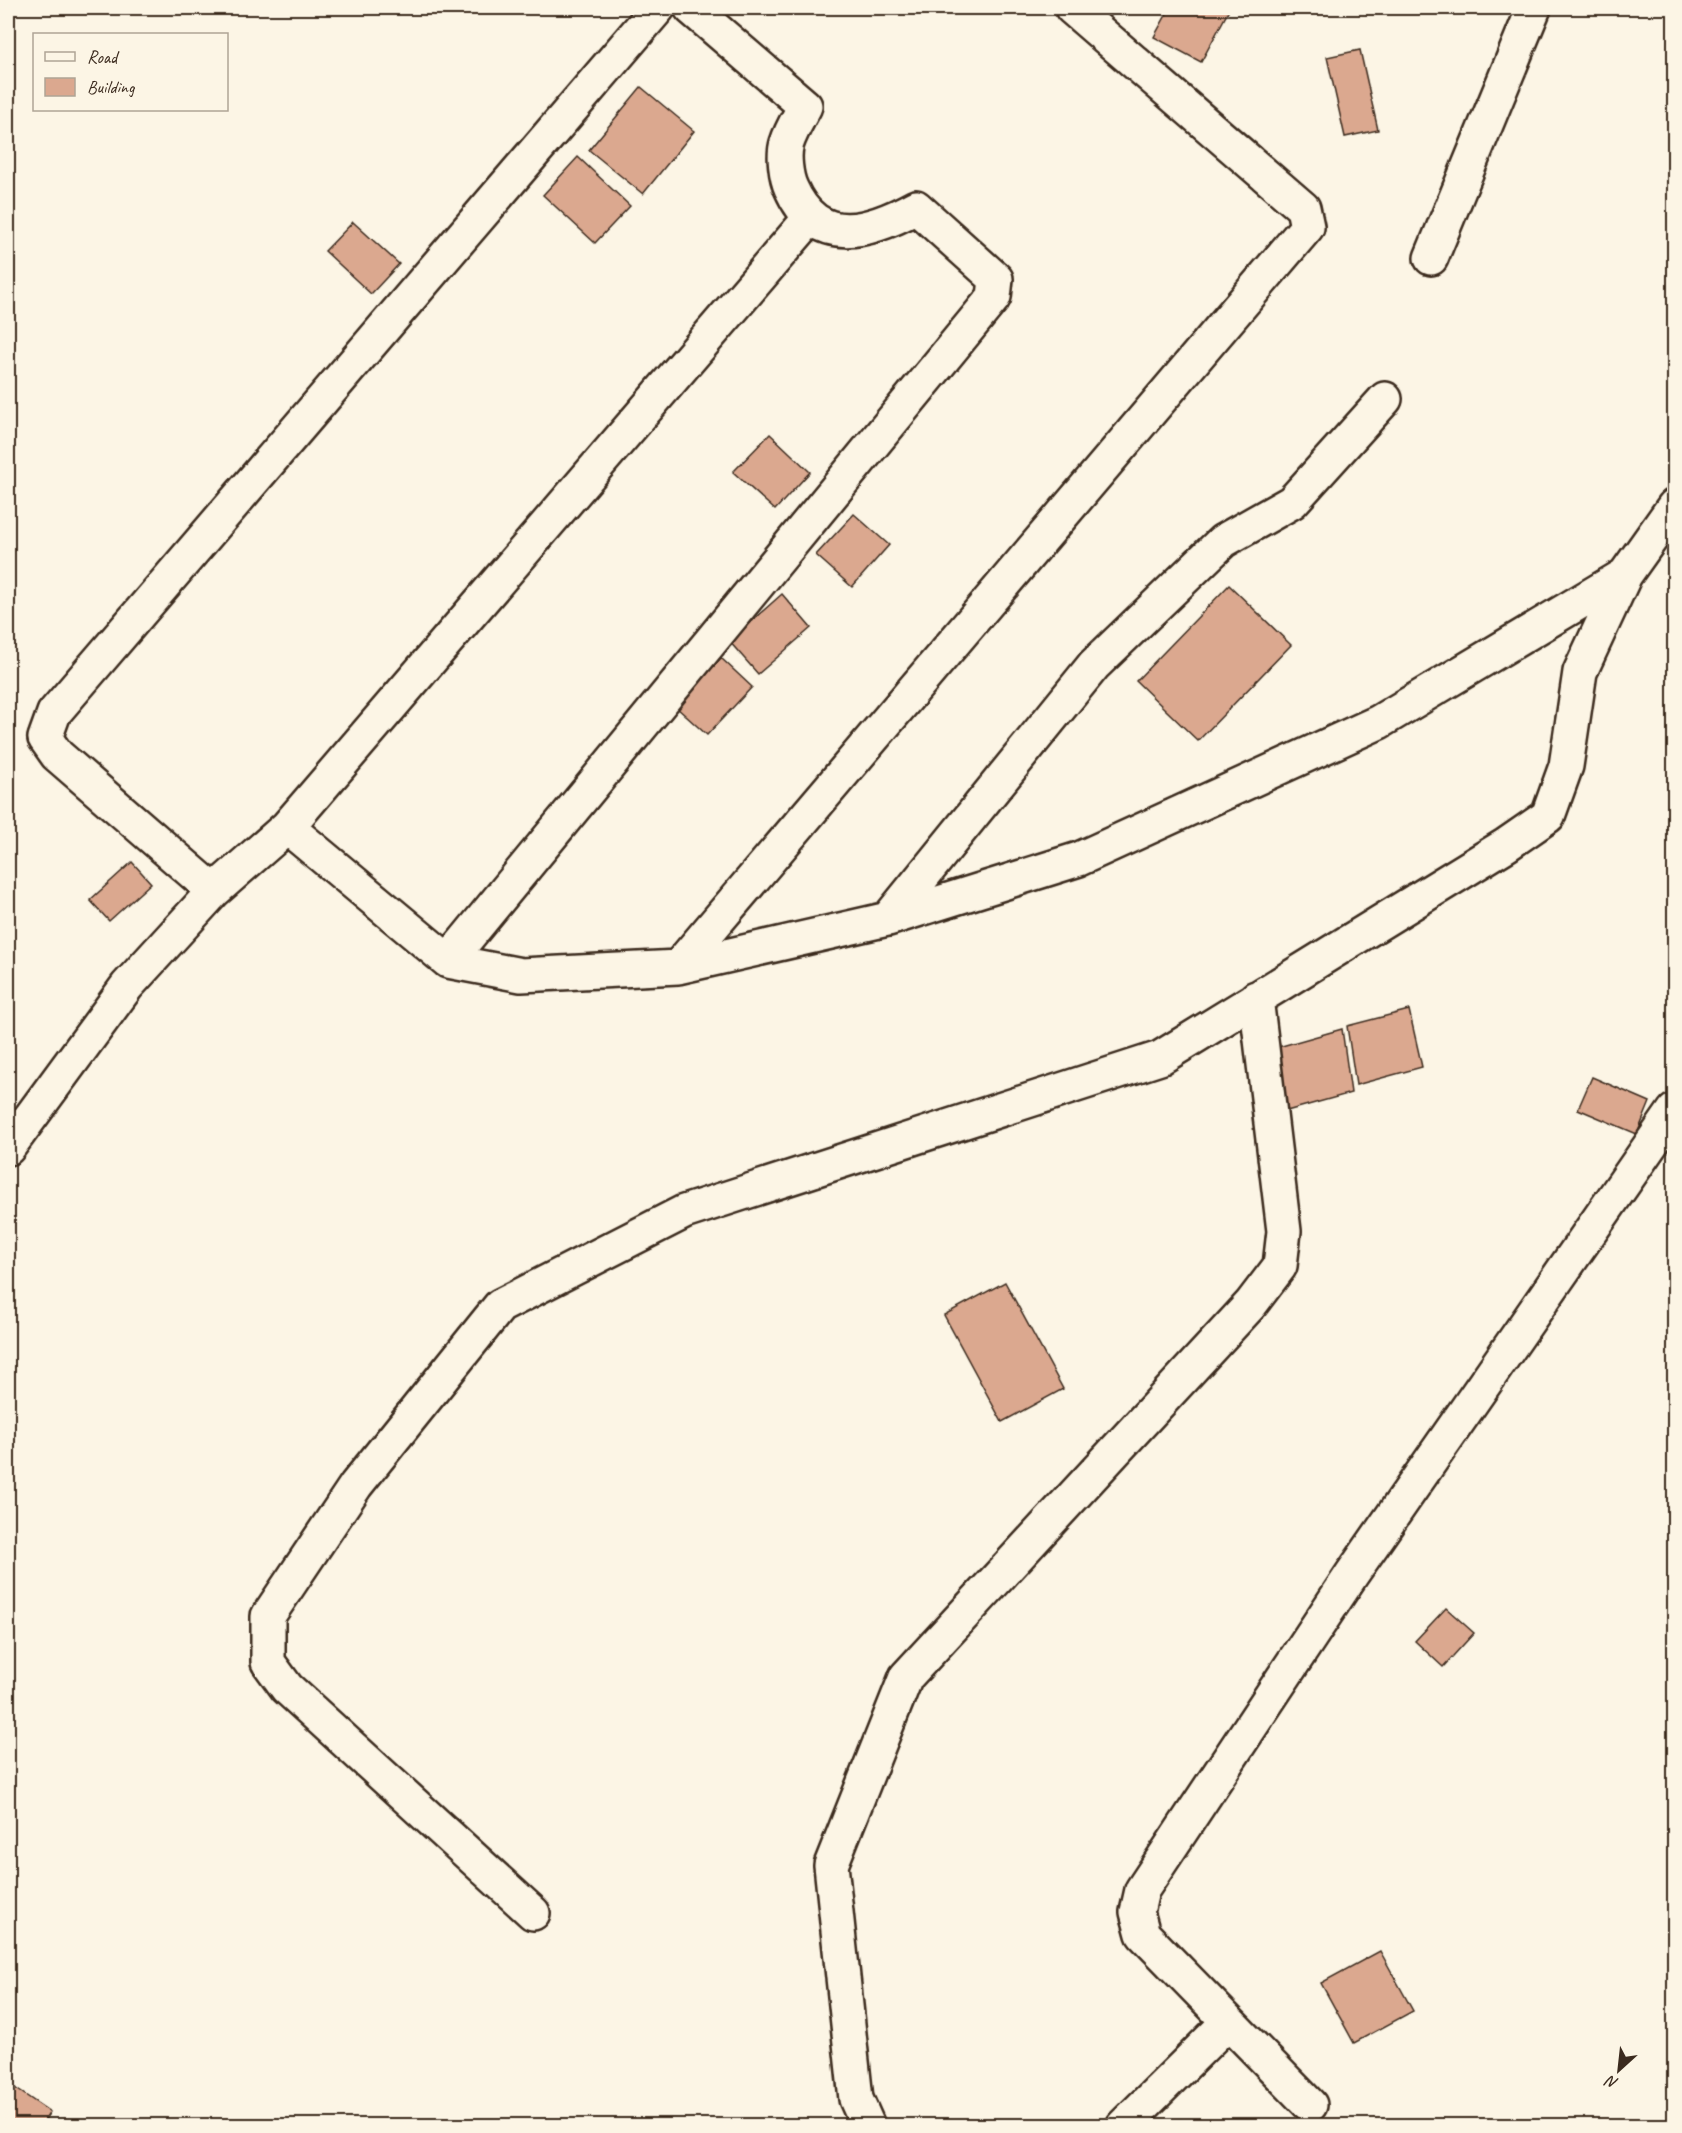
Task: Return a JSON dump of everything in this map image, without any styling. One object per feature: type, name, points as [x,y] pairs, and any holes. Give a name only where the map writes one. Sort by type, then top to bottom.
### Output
[{"type":"street","points":[[214,891],[57,755],[45,738],[54,713],[658,8]]},
{"type":"street","points":[[448,961],[994,297],[996,279],[916,207],[884,224],[858,230],[835,229],[811,217],[796,200],[787,179],[786,145],[806,106],[691,8]]},
{"type":"street","points":[[678,967],[1307,227],[1303,208],[1072,8]]},
{"type":"street","points":[[1431,258],[1534,8]]},
{"type":"street","points":[[8,1148],[127,986],[214,891],[287,827],[811,217]]},
{"type":"street","points":[[888,919],[1094,665],[1223,541],[1292,502],[1385,399]]},
{"type":"street","points":[[533,1913],[287,1688],[268,1662],[268,1616],[356,1485],[500,1306],[684,1212],[1160,1058],[1506,845],[1548,816],[1566,766],[1581,672],[1625,575],[1674,507]]},
{"type":"street","points":[[287,827],[448,961],[521,975],[678,967],[888,919],[1079,859],[1379,722],[1625,575]]},
{"type":"street","points":[[868,2126],[856,2099],[831,1865],[906,1677],[1251,1304],[1280,1266],[1284,1231],[1256,998]]},
{"type":"street","points":[[1310,2105],[1143,1934],[1137,1912],[1142,1890],[1352,1574],[1674,1110]]},
{"type":"street","points":[[1123,2126],[1228,2022]]},
{"type":"building","points":[[1170,8],[1230,8],[1201,62],[1154,37]]},
{"type":"building","points":[[1360,50],[1378,130],[1345,137],[1327,57]]},
{"type":"building","points":[[641,87],[694,131],[643,194],[589,150]]},
{"type":"building","points":[[578,157],[630,206],[595,243],[543,195]]},
{"type":"building","points":[[353,222],[399,264],[371,294],[325,251]]},
{"type":"building","points":[[770,434],[810,472],[775,510],[733,472]]},
{"type":"building","points":[[854,514],[889,545],[852,587],[816,555]]},
{"type":"building","points":[[1229,585],[1291,645],[1198,741],[1136,681]]},
{"type":"building","points":[[782,594],[811,628],[758,674],[729,641]]},
{"type":"building","points":[[721,658],[752,687],[707,735],[676,707]]},
{"type":"building","points":[[132,862],[151,883],[109,921],[90,900]]},
{"type":"building","points":[[1409,1010],[1422,1067],[1356,1085],[1347,1026]]},
{"type":"building","points":[[1342,1029],[1351,1093],[1276,1114],[1264,1051]]},
{"type":"building","points":[[1592,1077],[1650,1102],[1637,1134],[1578,1109]]},
{"type":"building","points":[[1005,1282],[1063,1389],[1002,1422],[944,1315]]},
{"type":"building","points":[[1446,1608],[1474,1633],[1443,1667],[1415,1641]]},
{"type":"building","points":[[1380,1951],[1413,2011],[1354,2043],[1321,1983]]},
{"type":"building","points":[[9,2084],[50,2112],[41,2126],[8,2126]]}]
